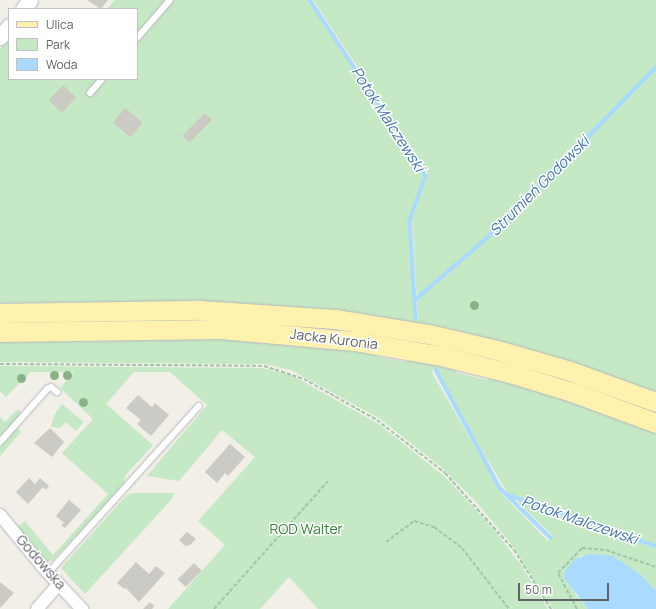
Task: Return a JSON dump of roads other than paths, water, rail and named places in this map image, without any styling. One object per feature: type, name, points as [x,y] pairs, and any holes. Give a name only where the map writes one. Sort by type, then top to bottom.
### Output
[{"type":"main road","name":"Jacka Kuronia","points":[[0,313],[219,310],[359,322],[434,336],[503,352],[576,373],[656,402]]},
{"type":"main road","name":"Jacka Kuronia","points":[[0,332],[215,329],[354,341],[441,356],[506,372],[575,393],[656,423]]},
{"type":"street","points":[[0,37],[8,27]]},
{"type":"street","name":"Godowska","points":[[0,515],[48,573],[82,609]]},
{"type":"street","points":[[37,609],[59,584]]},
{"type":"lane","points":[[138,37],[170,0]]},
{"type":"lane","points":[[90,93],[101,80]]},
{"type":"lane","points":[[0,442],[47,389],[51,388],[57,392]]},
{"type":"lane","points":[[48,573],[199,406]]},
{"type":"water","points":[[589,554],[613,556],[641,575],[656,591],[656,609],[588,609],[564,578],[565,571],[575,559]]},
{"type":"waterway","name":"Potok Malczewski","points":[[310,0],[426,176],[410,221],[416,318]]},
{"type":"waterway","name":"Strumień Godowski","points":[[416,299],[501,226],[656,67]]},
{"type":"waterway","name":"Potok Malczewski","points":[[436,370],[500,488],[551,538]]},
{"type":"waterway","name":"Potok Malczewski","points":[[508,495],[656,546]]},
{"type":"park label","name":"ROD Walter","points":[[306,529]]}]
